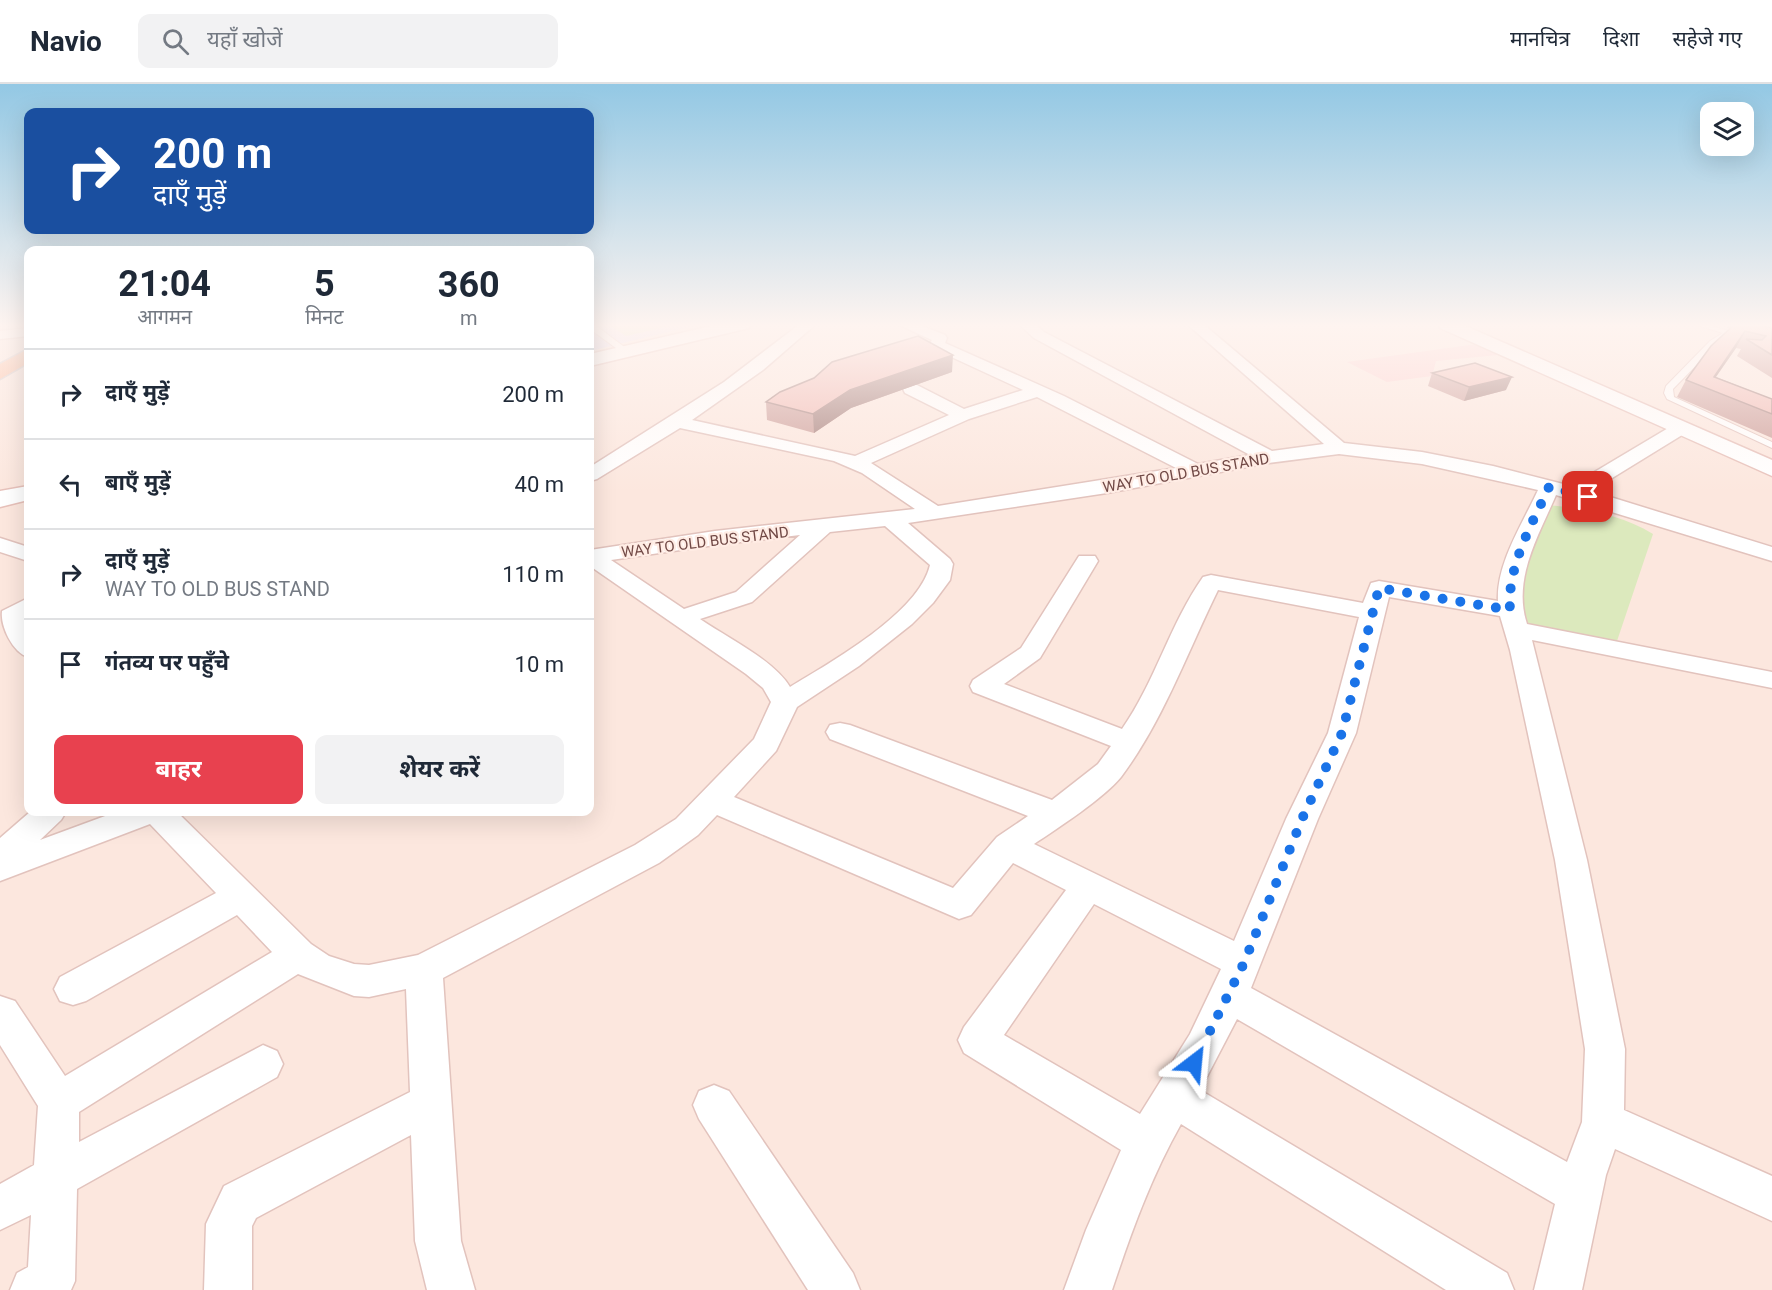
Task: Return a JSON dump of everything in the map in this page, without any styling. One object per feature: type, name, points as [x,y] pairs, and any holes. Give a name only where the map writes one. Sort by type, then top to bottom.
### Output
[{"type":"street","points":[[594,473],[678,422],[736,380]]},
{"type":"street","points":[[1014,380],[1139,439],[1196,471]]},
{"type":"street","points":[[1124,380],[1269,458]]},
{"type":"street","points":[[1260,380],[1339,448]]},
{"type":"street","points":[[1573,380],[1772,469]]},
{"type":"street","points":[[1594,380],[1772,458]]},
{"type":"street","points":[[911,389],[963,415]]},
{"type":"street","points":[[855,463],[963,415],[1038,391]]},
{"type":"street","points":[[678,422],[840,456],[878,474],[933,512]]},
{"type":"street","points":[[1558,1290],[1580,1194],[1603,1122],[1605,1049],[1571,860],[1513,620],[1509,589],[1518,559],[1561,490],[1681,428]]},
{"type":"street","name":"WAY TO OLD BUS STAND","points":[[594,556],[715,538],[890,519],[1339,448],[1422,458],[1493,472],[1561,490],[1772,554]]},
{"type":"street","points":[[162,816],[298,955],[317,967],[354,980],[369,981],[424,970],[647,854],[687,827],[766,744],[785,702],[835,672],[926,600],[941,579],[942,564],[890,519]]},
{"type":"street","points":[[683,617],[744,597],[823,527]]},
{"type":"street","points":[[0,545],[24,553]]},
{"type":"street","points":[[594,560],[683,617],[774,683],[785,702]]},
{"type":"street","points":[[1087,561],[1031,653],[983,686],[1129,742]]},
{"type":"street","points":[[712,800],[959,905],[1008,846],[1055,814],[1109,771],[1149,711],[1180,642],[1211,582],[1373,612]]},
{"type":"street","points":[[1088,1290],[1109,1230],[1147,1142],[1204,1047],[1237,979],[1302,819],[1342,733],[1379,588],[1772,680]]},
{"type":"street","points":[[24,608],[11,616],[24,645]]},
{"type":"street","points":[[840,732],[1055,814]]},
{"type":"street","points":[[0,868],[137,816]]},
{"type":"street","points":[[0,840],[42,818]]},
{"type":"street","points":[[0,857],[42,818]]},
{"type":"street","points":[[1008,846],[1088,886],[1580,1194]]},
{"type":"street","points":[[1088,886],[978,1040],[1147,1142]]},
{"type":"street","points":[[73,989],[241,896]]},
{"type":"street","points":[[59,1102],[298,955]]},
{"type":"street","points":[[424,970],[438,1241],[451,1290]]},
{"type":"street","points":[[1,1013],[59,1102],[51,1281],[34,1290]]},
{"type":"street","points":[[0,1208],[263,1064]]},
{"type":"street","points":[[1174,1097],[1490,1290]]},
{"type":"street","points":[[228,1290],[229,1224],[240,1202],[432,1102]]},
{"type":"street","points":[[714,1105],[836,1290]]},
{"type":"street","points":[[1603,1122],[1772,1199]]},
{"type":"lane","points":[[1676,380],[1669,388],[1668,393],[1671,399],[1772,445]]},
{"type":"green space","points":[[1548,505],[1576,508],[1615,517],[1653,534],[1616,644],[1523,624],[1515,582]]},
{"type":"building","points":[[808,380],[879,380],[850,390],[813,414],[766,402],[780,392]]},
{"type":"building","points":[[1451,380],[1498,380],[1469,387]]},
{"type":"building","points":[[1687,380],[1723,380],[1772,399],[1772,414]]},
{"type":"route","points":[[1194,1063],[1244,963],[1302,819],[1342,733],[1379,588],[1510,610],[1509,589],[1518,559],[1549,487],[1588,497]]}]
